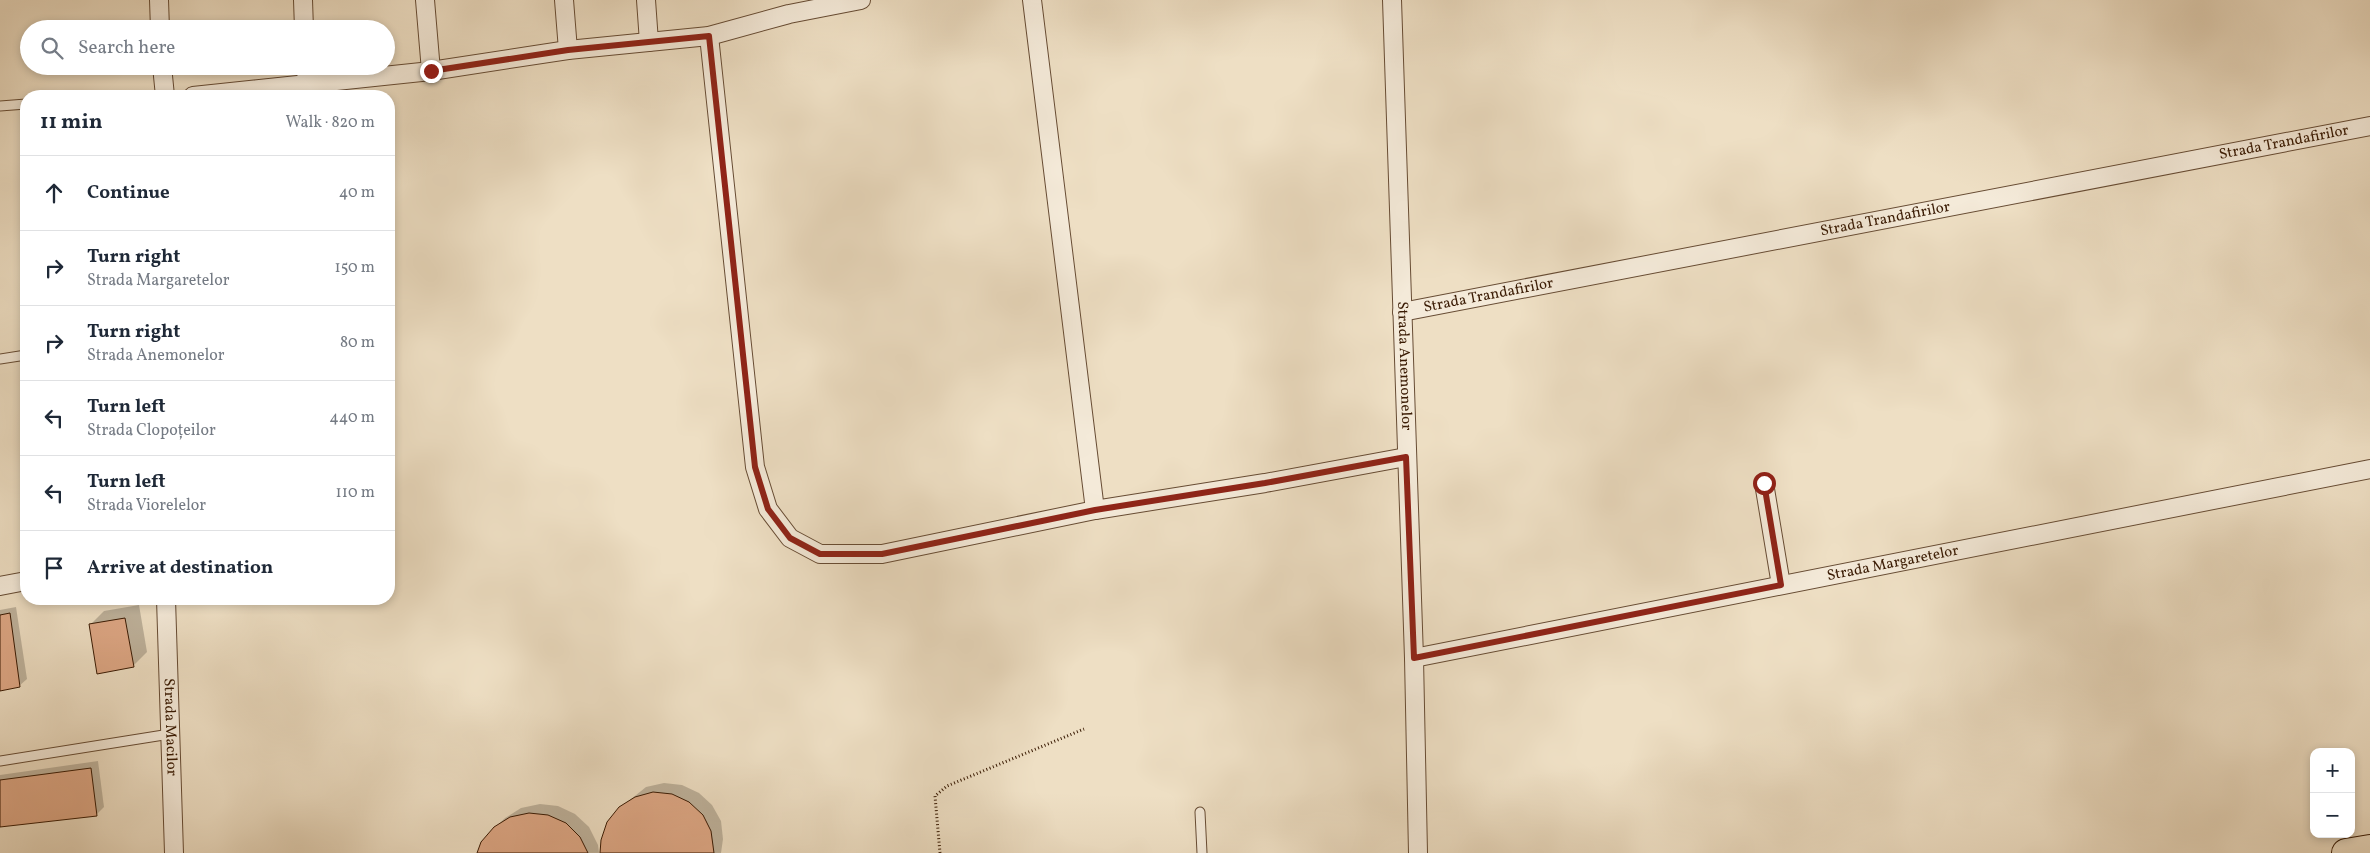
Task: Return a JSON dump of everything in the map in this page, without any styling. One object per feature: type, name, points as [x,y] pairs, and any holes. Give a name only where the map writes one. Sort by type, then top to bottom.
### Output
[{"type":"main road","points":[[2346,853],[2370,849]]},
{"type":"street","points":[[159,0],[160,20]]},
{"type":"street","points":[[303,0],[304,20]]},
{"type":"street","points":[[425,0],[431,71]]},
{"type":"street","points":[[564,0],[568,50]]},
{"type":"street","points":[[646,0],[649,42]]},
{"type":"street","points":[[255,90],[431,71],[568,50],[709,36],[788,7],[861,0]]},
{"type":"street","points":[[1032,0],[1095,510]]},
{"type":"street","name":"Strada Anemonelor","points":[[1392,0],[1414,658],[1418,853]]},
{"type":"street","points":[[709,36],[755,467],[768,509],[790,538],[820,554],[882,554],[1095,510],[1265,483],[1406,457]]},
{"type":"street","points":[[163,75],[164,90]]},
{"type":"street","points":[[306,75],[307,85]]},
{"type":"street","name":"Strada Trandafirilor","points":[[1402,312],[2370,126]]},
{"type":"street","name":"Strada Margaretelor","points":[[1414,658],[2370,469]]},
{"type":"street","points":[[1764,483],[1781,585]]},
{"type":"street","points":[[0,586],[20,582]]},
{"type":"street","name":"Strada Macilor","points":[[166,605],[174,853]]},
{"type":"lane","points":[[0,106],[20,104]]},
{"type":"lane","points":[[0,359],[20,356]]},
{"type":"lane","points":[[0,761],[170,734]]},
{"type":"lane","points":[[1200,812],[1202,853]]},
{"type":"path","points":[[940,853],[935,796],[947,786],[1084,729]]},
{"type":"building","points":[[10,613],[20,687],[0,691],[0,615]]},
{"type":"building","points":[[125,618],[134,667],[97,674],[89,624]]},
{"type":"building","points":[[91,768],[97,816],[0,827],[0,780]]},
{"type":"building","points":[[653,792],[672,794],[689,802],[703,815],[711,831],[714,853],[600,853],[601,840],[607,822],[619,807],[635,797]]},
{"type":"building","points":[[529,813],[548,815],[566,823],[580,837],[588,853],[477,853],[481,842],[494,827],[510,817]]},
{"type":"route","points":[[431,71],[568,50],[709,36],[755,467],[768,509],[790,538],[820,554],[882,554],[1095,510],[1265,483],[1406,457],[1414,658],[1781,585],[1764,483]]}]
